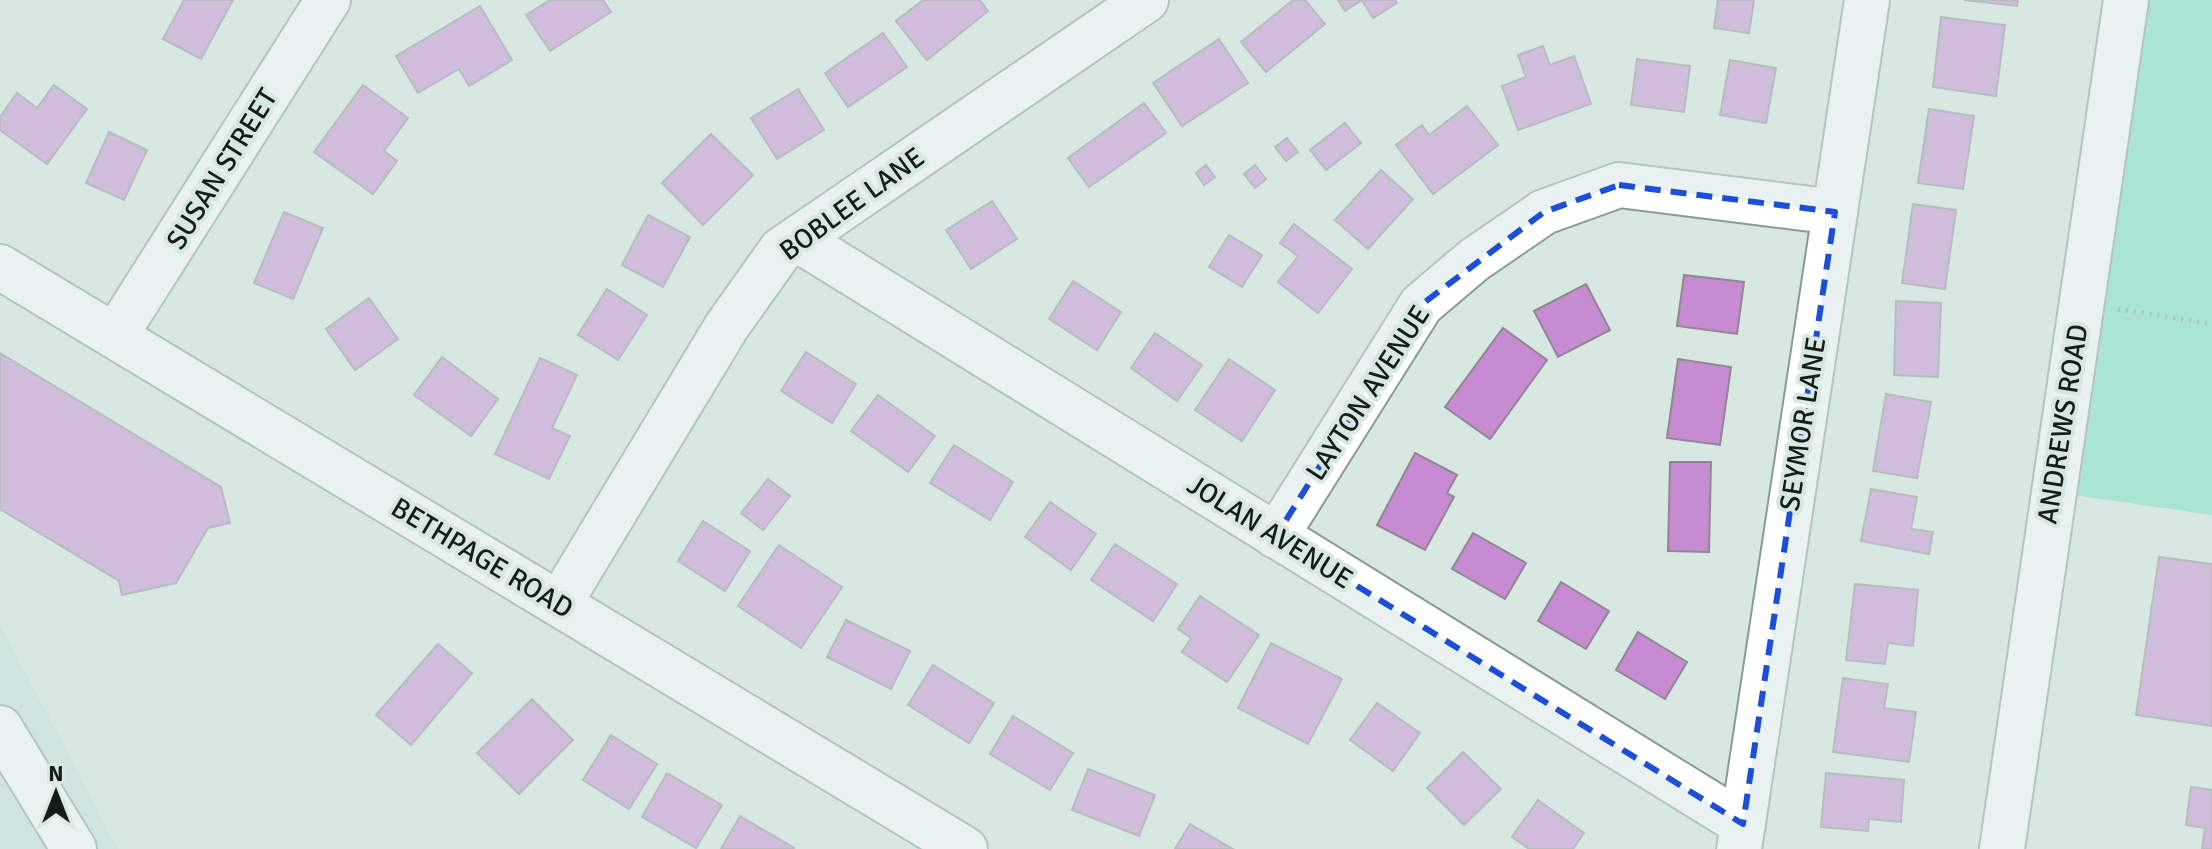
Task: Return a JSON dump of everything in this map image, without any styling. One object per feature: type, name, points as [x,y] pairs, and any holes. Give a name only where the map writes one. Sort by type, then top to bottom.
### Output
[{"type":"street","name":"SUSAN STREET","points":[[115,336],[328,0]]},
{"type":"street","name":"BOBLEE LANE","points":[[559,604],[727,326],[781,250],[1146,0]]},
{"type":"street","name":"SEYMOR LANE","points":[[1741,836],[1867,0]]},
{"type":"street","name":"ANDREWS ROAD","points":[[2002,849],[2126,0]]},
{"type":"street","name":"LAYTON AVENUE","points":[[1276,536],[1421,305],[1474,260],[1544,212],[1619,185],[1835,212]]},
{"type":"street","name":"JOLAN AVENUE","points":[[797,239],[1276,536],[1741,836]]},
{"type":"street","name":"BETHPAGE ROAD","points":[[0,267],[965,849]]},
{"type":"street","points":[[0,728],[74,849]]},
{"type":"path","points":[[2109,307],[2212,324]]},
{"type":"highlighted area","points":[[1619,185],[1835,212],[1743,824],[1276,536],[1421,305],[1544,212]]},
{"type":"shaded area","points":[[0,624],[118,849],[0,849]]},
{"type":"green space","points":[[2139,0],[2212,0],[2212,515],[2053,492]]},
{"type":"building","points":[[184,0],[233,0],[201,59],[163,39]]},
{"type":"building","points":[[550,0],[603,0],[611,12],[550,51],[526,15]]},
{"type":"building","points":[[923,0],[980,0],[988,11],[927,60],[896,21]]},
{"type":"building","points":[[1293,0],[1305,0],[1325,24],[1266,72],[1241,42]]},
{"type":"building","points":[[1338,0],[1362,0],[1345,11]]},
{"type":"building","points":[[1362,0],[1395,0],[1397,3],[1373,18]]},
{"type":"building","points":[[1718,0],[1754,0],[1749,33],[1714,28]]},
{"type":"building","points":[[1964,0],[2018,0],[2017,6]]},
{"type":"building","points":[[480,6],[512,60],[469,86],[459,69],[418,93],[396,56]]},
{"type":"building","points":[[1941,17],[2005,25],[1996,96],[1933,87]]},
{"type":"building","points":[[883,33],[907,67],[848,107],[825,73]]},
{"type":"building","points":[[1219,39],[1248,83],[1182,126],[1153,83]]},
{"type":"building","points":[[1543,46],[1550,65],[1574,56],[1591,104],[1518,130],[1502,86],[1526,77],[1518,55]]},
{"type":"building","points":[[1637,59],[1690,66],[1684,112],[1631,105]]},
{"type":"building","points":[[1730,60],[1776,68],[1766,123],[1720,115]]},
{"type":"building","points":[[54,85],[87,109],[47,164],[0,130],[0,117],[17,93],[37,108]]},
{"type":"building","points":[[363,85],[408,118],[384,151],[397,161],[373,194],[314,152]]},
{"type":"building","points":[[798,89],[824,130],[777,159],[751,118]]},
{"type":"building","points":[[1144,103],[1166,133],[1089,187],[1068,158]]},
{"type":"building","points":[[1467,106],[1498,145],[1433,194],[1396,145],[1422,125],[1429,135]]},
{"type":"building","points":[[1929,109],[1974,116],[1963,189],[1918,183]]},
{"type":"building","points":[[1345,123],[1361,143],[1326,170],[1310,150]]},
{"type":"building","points":[[109,132],[147,150],[124,200],[86,183]]},
{"type":"building","points":[[711,134],[753,175],[703,225],[662,183]]},
{"type":"building","points":[[1287,138],[1298,152],[1286,161],[1275,147]]},
{"type":"building","points":[[1206,165],[1215,177],[1204,185],[1196,173]]},
{"type":"building","points":[[1255,165],[1266,179],[1255,188],[1244,174]]},
{"type":"building","points":[[1381,170],[1413,199],[1368,249],[1335,220]]},
{"type":"building","points":[[992,201],[1017,239],[971,269],[946,230]]},
{"type":"building","points":[[1913,204],[1956,210],[1945,289],[1902,283]]},
{"type":"building","points":[[284,212],[323,228],[293,299],[254,283]]},
{"type":"building","points":[[648,215],[690,237],[663,287],[622,265]]},
{"type":"building","points":[[1294,224],[1352,269],[1318,313],[1278,282],[1298,256],[1280,243]]},
{"type":"building","points":[[1229,235],[1262,255],[1242,287],[1209,267]]},
{"type":"building","points":[[1684,275],[1744,282],[1737,334],[1677,326]]},
{"type":"building","points":[[1073,281],[1121,312],[1097,350],[1049,319]]},
{"type":"building","points":[[1586,284],[1610,330],[1558,357],[1534,311]]},
{"type":"building","points":[[607,289],[647,315],[618,360],[578,335]]},
{"type":"building","points":[[369,298],[398,339],[355,370],[326,329]]},
{"type":"building","points":[[1896,301],[1941,303],[1938,377],[1894,375]]},
{"type":"building","points":[[1503,328],[1547,360],[1490,439],[1445,407]]},
{"type":"building","points":[[1155,333],[1202,365],[1177,401],[1131,368]]},
{"type":"building","points":[[806,352],[856,384],[832,423],[781,391]]},
{"type":"building","points":[[0,353],[221,487],[230,523],[208,528],[176,583],[122,595],[119,581],[0,509]]},
{"type":"building","points":[[442,357],[498,399],[471,436],[414,395]]},
{"type":"building","points":[[540,358],[577,375],[552,428],[570,436],[549,479],[495,454]]},
{"type":"building","points":[[1229,359],[1275,390],[1242,441],[1195,410]]},
{"type":"building","points":[[1678,359],[1731,367],[1720,445],[1667,438]]},
{"type":"building","points":[[1886,394],[1931,402],[1917,478],[1873,471]]},
{"type":"building","points":[[878,395],[935,436],[908,472],[851,431]]},
{"type":"building","points":[[954,445],[1013,482],[990,520],[930,483]]},
{"type":"building","points":[[1415,453],[1457,475],[1447,493],[1454,497],[1425,550],[1377,525]]},
{"type":"building","points":[[1670,462],[1711,462],[1709,552],[1668,551]]},
{"type":"building","points":[[768,479],[790,496],[763,530],[741,513]]},
{"type":"building","points":[[1871,489],[1917,497],[1911,529],[1933,532],[1929,554],[1861,541]]},
{"type":"building","points":[[1050,502],[1096,534],[1071,570],[1025,537]]},
{"type":"building","points":[[703,521],[750,551],[725,591],[678,561]]},
{"type":"building","points":[[1473,533],[1526,563],[1505,599],[1452,569]]},
{"type":"building","points":[[1115,544],[1177,584],[1153,621],[1091,580]]},
{"type":"building","points":[[779,545],[842,587],[801,648],[738,606]]},
{"type":"building","points":[[2159,557],[2212,564],[2212,726],[2136,715]]},
{"type":"building","points":[[1561,582],[1609,611],[1586,649],[1538,621]]},
{"type":"building","points":[[1855,584],[1918,590],[1913,646],[1888,643],[1885,664],[1846,660]]},
{"type":"building","points":[[1200,596],[1259,635],[1227,682],[1182,652],[1191,638],[1178,629]]},
{"type":"building","points":[[846,620],[910,651],[891,689],[827,657]]},
{"type":"building","points":[[1638,632],[1687,662],[1665,699],[1616,670]]},
{"type":"building","points":[[1271,643],[1342,679],[1308,744],[1238,708]]},
{"type":"building","points":[[438,644],[472,673],[411,745],[376,715]]},
{"type":"building","points":[[933,665],[994,703],[969,743],[908,705]]},
{"type":"building","points":[[1843,678],[1888,684],[1884,708],[1916,712],[1909,762],[1833,752]]},
{"type":"building","points":[[532,699],[573,740],[519,794],[477,753]]},
{"type":"building","points":[[1377,703],[1420,733],[1393,771],[1350,740]]},
{"type":"building","points":[[1013,716],[1073,753],[1050,790],[990,754]]},
{"type":"building","points":[[611,735],[657,764],[629,809],[583,780]]},
{"type":"building","points":[[1463,752],[1501,789],[1464,825],[1427,788]]},
{"type":"building","points":[[1088,769],[1155,795],[1139,836],[1072,810]]},
{"type":"building","points":[[667,773],[722,805],[696,848],[642,817]]},
{"type":"building","points":[[1826,773],[1904,780],[1901,822],[1869,819],[1868,831],[1821,827]]},
{"type":"building","points":[[2191,787],[2212,790],[2212,849],[2202,849],[2205,828],[2186,825]]},
{"type":"building","points":[[1538,800],[1584,833],[1573,849],[1529,849],[1512,837]]},
{"type":"building","points":[[740,816],[794,848],[721,849]]},
{"type":"building","points":[[1190,824],[1233,849],[1175,849]]}]
